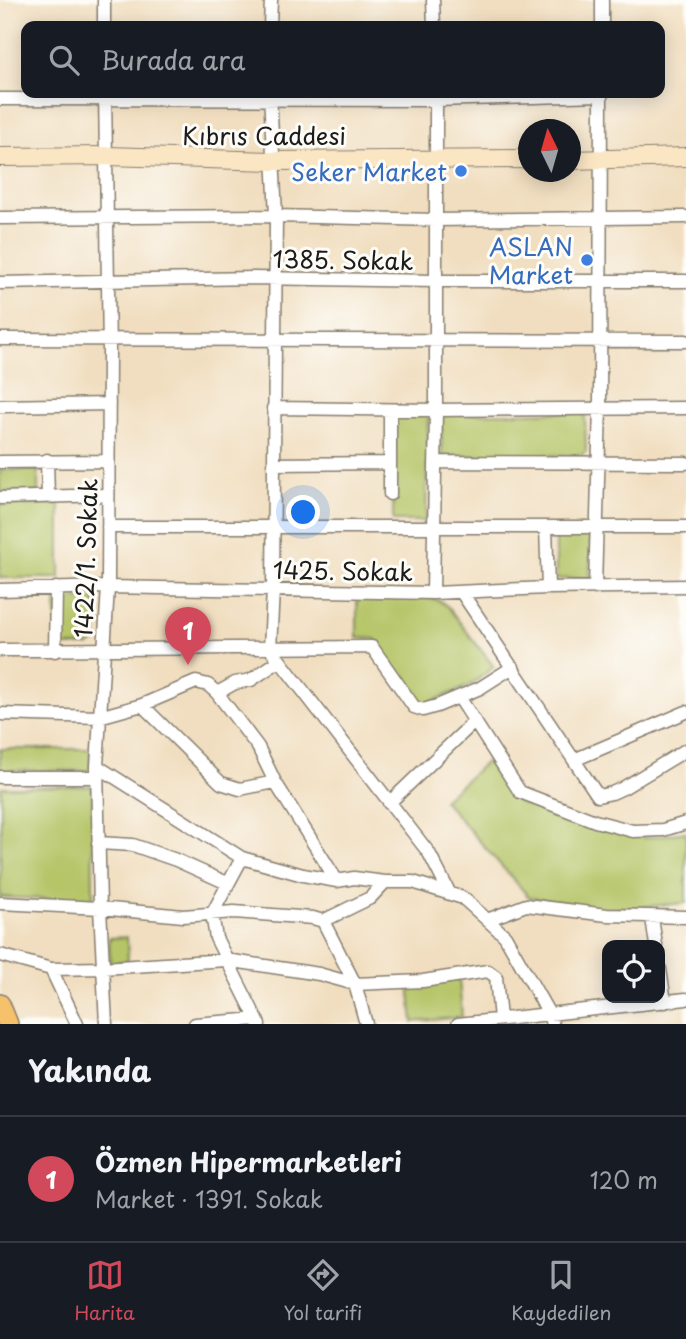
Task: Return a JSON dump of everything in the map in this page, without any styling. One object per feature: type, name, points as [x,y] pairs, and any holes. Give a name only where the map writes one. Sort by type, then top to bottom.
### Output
[{"type":"main road","name":"Kıbrıs Caddesi","points":[[0,157],[107,156],[272,161],[518,159]]},
{"type":"main road","points":[[581,160],[686,157]]},
{"type":"main road","points":[[0,1004],[8,1024]]},
{"type":"street","points":[[104,0],[104,21]]},
{"type":"street","points":[[270,21],[271,0]]},
{"type":"street","points":[[433,0],[434,21]]},
{"type":"street","points":[[602,0],[603,21]]},
{"type":"street","points":[[0,99],[35,98]]},
{"type":"street","name":"1422/1. Sokak","points":[[105,98],[109,340],[108,587],[97,771],[106,1024]]},
{"type":"street","points":[[270,98],[276,216],[273,590],[270,648],[429,853],[450,894]]},
{"type":"street","points":[[433,593],[436,98]]},
{"type":"street","points":[[596,588],[600,407],[601,98]]},
{"type":"street","points":[[0,218],[276,216],[436,220],[686,217]]},
{"type":"street","name":"1385. Sokak","points":[[0,283],[275,279],[686,281]]},
{"type":"street","points":[[0,339],[686,341]]},
{"type":"street","points":[[0,406],[108,404]]},
{"type":"street","points":[[273,408],[686,408]]},
{"type":"street","points":[[390,410],[390,494]]},
{"type":"street","points":[[47,460],[48,497]]},
{"type":"street","points":[[0,462],[108,461]]},
{"type":"street","points":[[435,462],[686,463]]},
{"type":"street","points":[[273,464],[390,463]]},
{"type":"street","points":[[0,498],[108,495]]},
{"type":"street","points":[[108,527],[686,527]]},
{"type":"street","points":[[546,527],[548,588]]},
{"type":"street","name":"1425. Sokak","points":[[0,590],[108,587],[462,593],[548,588],[686,586]]},
{"type":"street","points":[[55,650],[56,588]]},
{"type":"street","points":[[462,593],[598,796],[623,788],[686,750]]},
{"type":"street","points":[[0,650],[372,647],[414,707],[424,710],[480,688],[513,667]]},
{"type":"street","points":[[217,692],[235,683],[251,680],[279,660]]},
{"type":"street","points":[[0,714],[99,717],[142,705],[197,682],[208,685],[217,692],[258,747],[275,782],[337,881]]},
{"type":"street","points":[[459,697],[520,792],[594,821],[633,831],[663,830],[686,823]]},
{"type":"street","points":[[142,705],[220,783],[240,789],[275,782]]},
{"type":"street","points":[[574,760],[686,712]]},
{"type":"street","points":[[389,803],[474,722]]},
{"type":"street","points":[[0,777],[97,771],[242,858],[303,875],[337,881],[354,878],[414,882],[463,898],[505,936],[550,1019]]},
{"type":"street","points":[[99,843],[133,845],[228,883]]},
{"type":"street","points":[[195,1024],[258,1021],[216,938],[212,914],[242,858]]},
{"type":"street","points":[[0,903],[183,916],[234,912],[323,921],[370,898],[385,882]]},
{"type":"street","points":[[487,920],[526,905],[652,918],[686,918]]},
{"type":"street","points":[[652,918],[655,940]]},
{"type":"street","points":[[323,921],[355,984],[366,1024]]},
{"type":"street","points":[[0,955],[51,969],[226,960],[319,974],[355,984],[424,981],[488,971],[496,977],[500,1019]]},
{"type":"street","points":[[51,969],[77,1024]]},
{"type":"street","points":[[665,1002],[686,999]]},
{"type":"street","points":[[457,1024],[500,1019],[550,1019],[658,1003]]},
{"type":"green space","points":[[581,412],[585,416],[586,451],[582,455],[442,456],[441,414]]},
{"type":"green space","points":[[394,414],[428,415],[426,521],[393,521]]},
{"type":"green space","points":[[0,470],[38,470],[38,492],[0,492]]},
{"type":"green space","points":[[60,504],[60,578],[0,578],[0,505]]},
{"type":"green space","points":[[556,534],[590,534],[590,578],[556,579]]},
{"type":"green space","points":[[357,598],[430,598],[440,601],[448,607],[494,667],[469,686],[418,707],[375,639],[357,638]]},
{"type":"green space","points":[[56,599],[96,599],[96,641],[89,646],[56,646]]},
{"type":"green space","points":[[0,749],[90,749],[90,771],[0,770]]},
{"type":"green space","points":[[487,761],[518,802],[602,830],[647,838],[686,832],[686,903],[605,910],[529,897],[443,800]]},
{"type":"green space","points":[[92,786],[93,901],[0,897],[1,787]]},
{"type":"green space","points":[[127,937],[128,961],[110,963],[109,938]]},
{"type":"green space","points":[[459,978],[462,1017],[413,1022],[409,983]]},
{"type":"place","name":"Seker Market","points":[[461,171]]},
{"type":"place","name":"ASLAN Market","points":[[587,260]]},
{"type":"place","name":"Özmen Hipermarketleri","points":[[188,665]]}]
